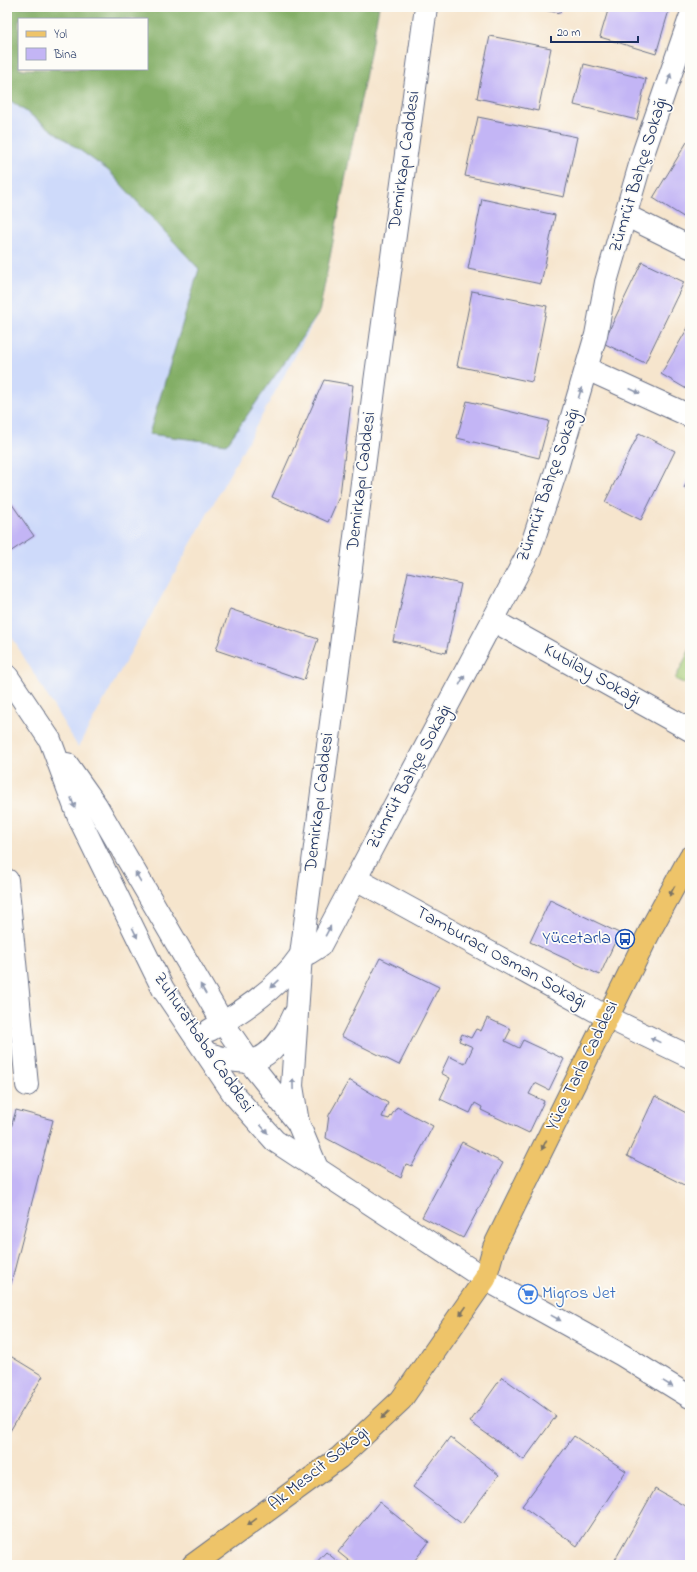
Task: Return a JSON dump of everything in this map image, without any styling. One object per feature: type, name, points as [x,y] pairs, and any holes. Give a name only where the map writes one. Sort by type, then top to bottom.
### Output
[{"type":"main road","name":"Yüce Tarla Caddesi","points":[[485,1279],[494,1247],[607,1016],[690,857]]},
{"type":"main road","name":"Ak Mescit Sokağı","points":[[193,1565],[339,1458],[401,1400],[485,1279]]},
{"type":"street","name":"Demirkapı Caddesi","points":[[298,1123],[292,1086],[301,955],[375,382],[426,7]]},
{"type":"street","name":"Zümrüt Bahçe Sokağı","points":[[301,955],[310,953],[320,946],[530,550],[587,369],[596,335],[606,282],[644,151],[690,18]]},
{"type":"street","points":[[625,215],[690,247]]},
{"type":"street","points":[[587,369],[690,416]]},
{"type":"street","name":"Kubilay Sokağı","points":[[494,620],[690,730]]},
{"type":"street","name":"Zuhuratbaba Caddesi","points":[[7,676],[50,740],[79,818],[163,989],[235,1096],[274,1141],[485,1279],[622,1355],[690,1397]]},
{"type":"street","points":[[50,740],[96,805],[223,1023],[298,1123],[317,1168]]},
{"type":"street","name":"Tamburacı Osman Sokağı","points":[[356,879],[607,1016],[690,1057]]},
{"type":"street","points":[[7,880],[27,1085]]},
{"type":"street","points":[[297,1008],[290,1026],[278,1044],[263,1055],[250,1061],[232,1061],[201,1046],[223,1023],[275,985],[301,955]]},
{"type":"shaded area","points":[[7,7],[379,7],[319,313],[78,747],[7,629]]},
{"type":"green space","points":[[7,7],[379,7],[319,313],[227,444],[149,434],[199,269],[109,171],[7,98]]},
{"type":"green space","points":[[690,649],[690,686],[675,679]]},
{"type":"building","points":[[528,7],[561,7],[560,13]]},
{"type":"building","points":[[609,7],[670,7],[656,54],[600,37]]},
{"type":"building","points":[[490,36],[551,48],[538,111],[477,98]]},
{"type":"building","points":[[584,64],[646,79],[637,120],[574,105]]},
{"type":"building","points":[[478,117],[577,137],[564,197],[465,176]]},
{"type":"building","points":[[687,142],[690,143],[690,221],[653,198]]},
{"type":"building","points":[[482,199],[555,215],[541,284],[468,269]]},
{"type":"building","points":[[642,262],[684,282],[645,363],[603,343]]},
{"type":"building","points":[[472,291],[547,306],[532,382],[457,366]]},
{"type":"building","points":[[690,324],[690,391],[661,374]]},
{"type":"building","points":[[324,380],[353,385],[340,495],[328,522],[272,497]]},
{"type":"building","points":[[467,401],[549,421],[539,458],[457,438]]},
{"type":"building","points":[[639,433],[675,451],[641,520],[605,502]]},
{"type":"building","points":[[690,475],[690,491],[684,488]]},
{"type":"building","points":[[7,497],[34,536],[7,554]]},
{"type":"building","points":[[408,572],[461,584],[446,653],[393,641]]},
{"type":"building","points":[[230,609],[318,639],[304,680],[216,650]]},
{"type":"building","points":[[550,900],[619,933],[600,975],[530,942]]},
{"type":"building","points":[[380,958],[439,987],[399,1065],[341,1036]]},
{"type":"building","points":[[487,1018],[511,1029],[505,1041],[519,1048],[523,1040],[564,1059],[549,1090],[535,1083],[529,1094],[544,1101],[529,1133],[481,1110],[482,1107],[475,1103],[470,1113],[440,1099],[450,1078],[441,1073],[449,1056],[465,1064],[473,1047],[459,1041],[462,1034],[471,1038],[476,1029],[481,1031]]},
{"type":"building","points":[[349,1080],[388,1103],[382,1117],[389,1119],[397,1107],[433,1126],[412,1166],[406,1164],[401,1178],[326,1138],[329,1115]]},
{"type":"building","points":[[655,1096],[690,1115],[690,1188],[627,1156]]},
{"type":"building","points":[[16,1110],[53,1120],[8,1295],[7,1142]]},
{"type":"building","points":[[462,1142],[503,1163],[463,1238],[422,1217]]},
{"type":"building","points":[[7,1354],[43,1376],[7,1436]]},
{"type":"building","points":[[502,1377],[556,1416],[524,1460],[470,1422]]},
{"type":"building","points":[[574,1436],[626,1471],[577,1546],[522,1506]]},
{"type":"building","points":[[450,1437],[499,1475],[462,1524],[413,1487]]},
{"type":"building","points":[[655,1489],[690,1509],[690,1565],[612,1565]]},
{"type":"building","points":[[379,1502],[429,1542],[411,1565],[354,1565],[338,1552]]},
{"type":"building","points":[[326,1552],[342,1565],[314,1565]]},
{"type":"place","name":"Yücetarla","points":[[625,939]]},
{"type":"place","name":"Migros Jet","points":[[528,1294]]}]
